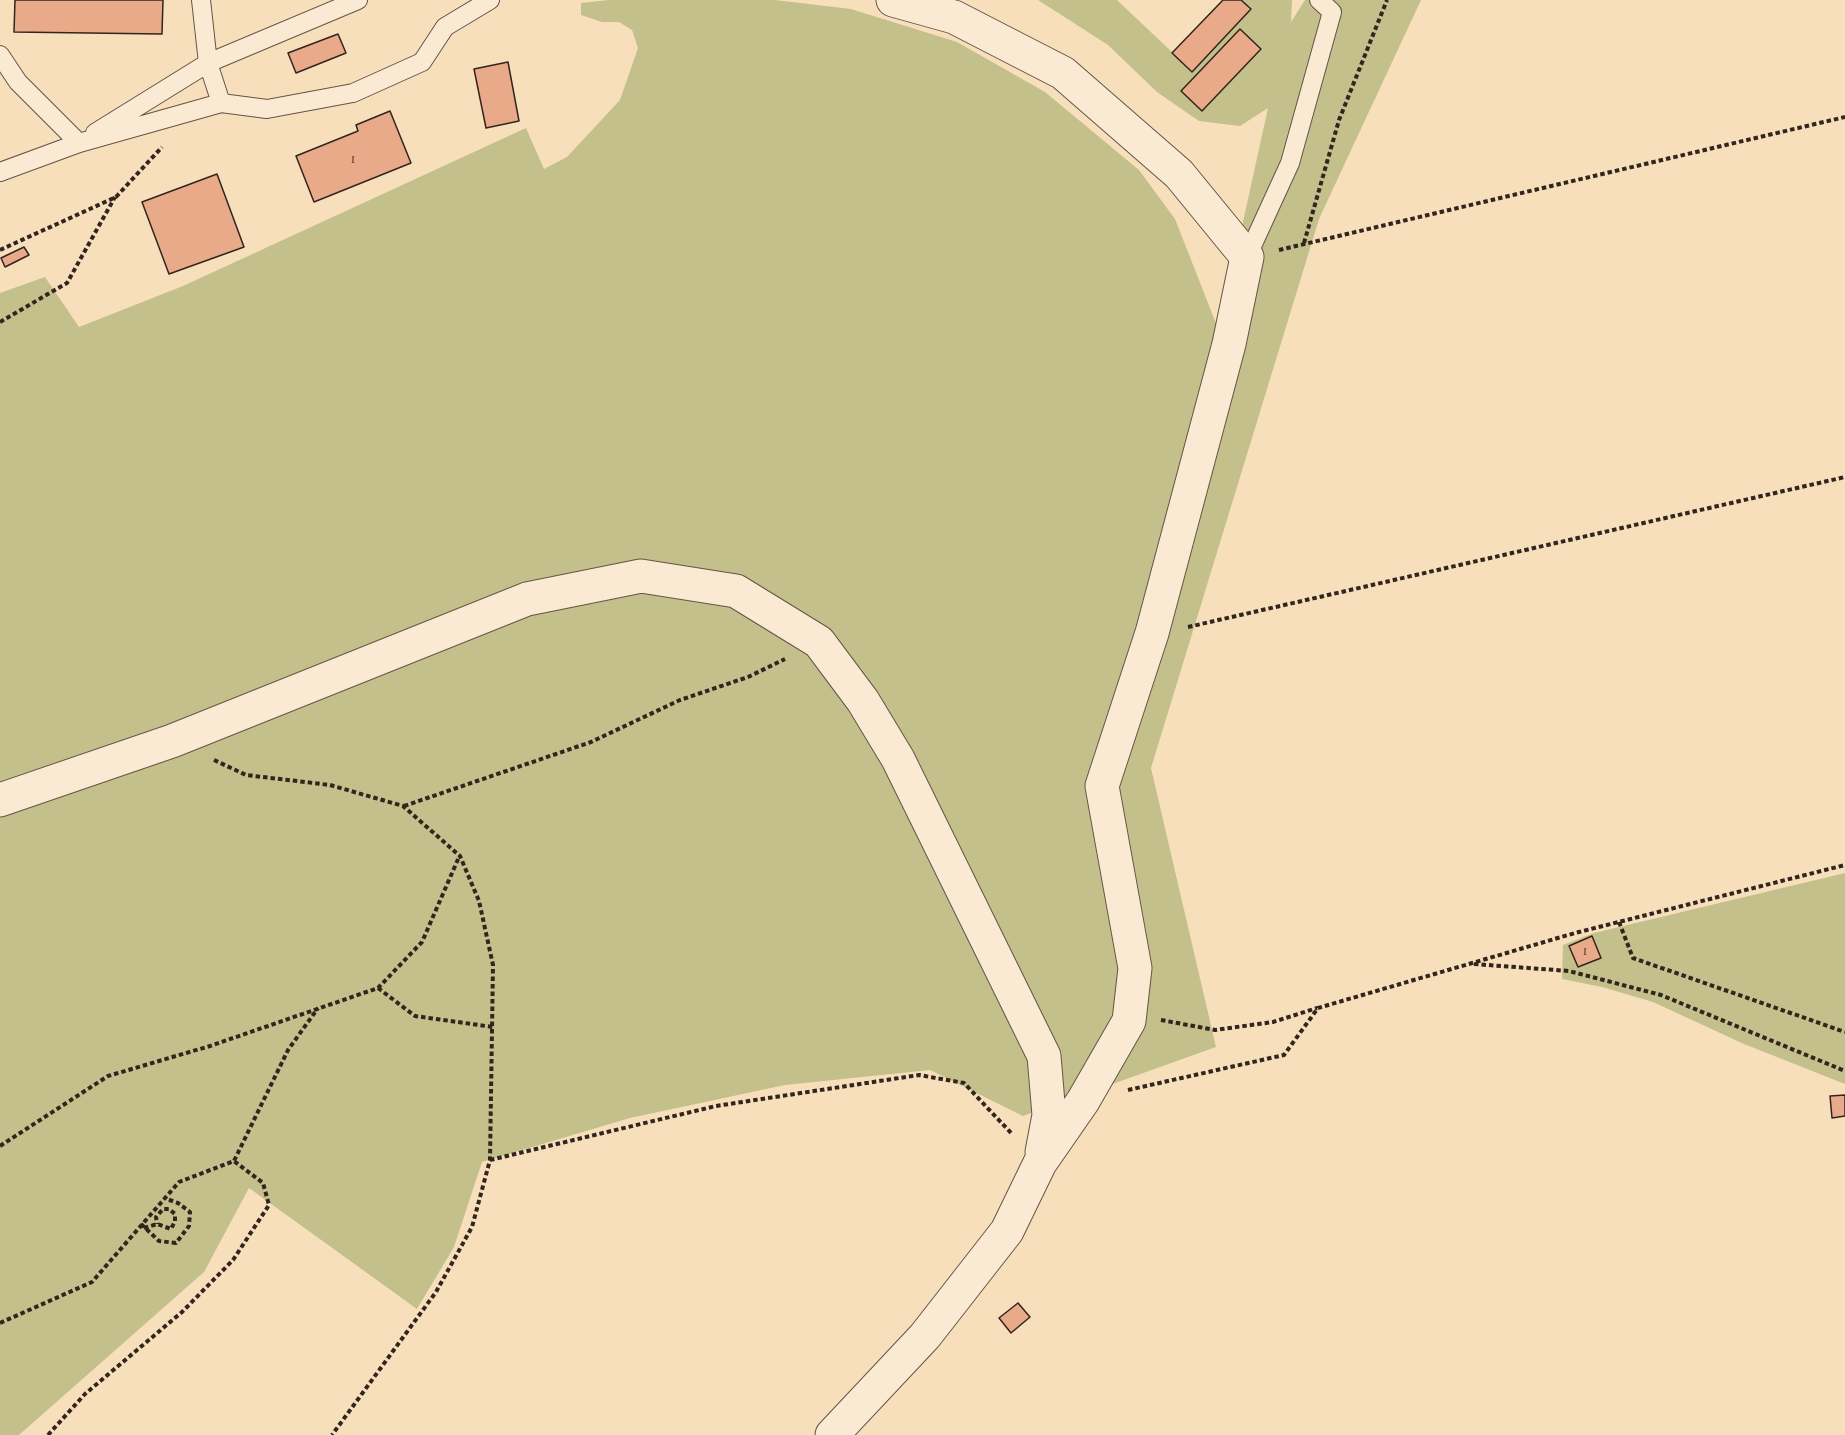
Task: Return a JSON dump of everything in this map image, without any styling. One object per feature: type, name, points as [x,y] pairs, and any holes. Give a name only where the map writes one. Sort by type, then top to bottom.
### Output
[{"type":"street","points":[[832,1435],[925,1336],[1007,1231],[1040,1163],[1083,1101],[1129,1022],[1135,968],[1102,786],[1152,633],[1229,344],[1247,257],[1179,174],[1064,73],[954,17],[893,0]]},
{"type":"street","points":[[0,801],[172,741],[527,599],[641,576],[736,591],[819,642],[863,701],[898,759],[1044,1056],[1049,1115],[1040,1163]]},
{"type":"lane","points":[[201,0],[208,63],[221,103]]},
{"type":"lane","points":[[79,143],[208,63],[358,0]]},
{"type":"lane","points":[[0,172],[79,143],[221,103],[267,109],[353,93],[422,62],[445,27],[490,0]]},
{"type":"lane","points":[[1247,257],[1290,163],[1326,6]]},
{"type":"lane","points":[[0,55],[18,82],[79,143]]},
{"type":"path","points":[[1304,244],[1339,120],[1387,0]]},
{"type":"path","points":[[0,322],[67,283],[116,197],[197,110]]},
{"type":"path","points":[[1247,257],[1845,117]]},
{"type":"path","points":[[0,250],[116,197]]},
{"type":"path","points":[[1152,633],[1225,621],[1845,477]]},
{"type":"path","points":[[403,806],[591,742],[680,700],[748,677],[819,642]]},
{"type":"path","points":[[172,741],[246,774],[330,785],[403,806],[460,856],[479,901],[493,965],[493,1027],[489,1160],[472,1227],[436,1292],[332,1435]]},
{"type":"path","points":[[0,1146],[108,1076],[210,1046],[378,988],[422,942],[460,856]]},
{"type":"path","points":[[1129,1022],[1161,1020],[1215,1030],[1273,1022],[1619,922],[1845,865]]},
{"type":"path","points":[[1619,922],[1633,958],[1845,1032]]},
{"type":"path","points":[[1470,964],[1569,971],[1661,995],[1845,1071]]},
{"type":"path","points":[[378,988],[415,1016],[493,1027]]},
{"type":"path","points":[[0,1323],[92,1282],[179,1182],[234,1161],[288,1050],[319,1007]]},
{"type":"path","points":[[1083,1101],[1284,1055],[1318,1008]]},
{"type":"path","points":[[489,1160],[716,1106],[919,1075],[964,1083],[1040,1163]]},
{"type":"path","points":[[48,1435],[85,1394],[182,1312],[226,1267],[269,1205],[263,1183],[234,1161]]},
{"type":"path","points":[[142,1226],[159,1241],[176,1243],[189,1226],[190,1212],[178,1203],[164,1198]]},
{"type":"path","points":[[142,1226],[157,1224],[171,1229],[175,1221],[175,1214],[170,1209],[163,1209],[156,1217],[157,1224]]},
{"type":"shaded area","points":[[609,0],[775,0],[851,9],[957,42],[1045,92],[1139,170],[1175,219],[1219,331],[1268,108],[1240,126],[1199,121],[1157,92],[1108,45],[1038,0],[1117,0],[1173,53],[1223,0],[1292,0],[1291,22],[1305,0],[1421,0],[1319,219],[1151,768],[1216,1047],[1023,1116],[930,1070],[785,1085],[630,1118],[482,1162],[454,1247],[417,1309],[249,1188],[204,1272],[19,1435],[0,1435],[0,293],[45,277],[79,327],[183,286],[526,128],[544,169],[567,157],[620,100],[638,48],[632,30],[619,22],[602,22],[581,15],[581,3]]},
{"type":"shaded area","points":[[1845,873],[1845,1084],[1744,1044],[1653,1002],[1602,987],[1562,979],[1563,945],[1594,933]]},
{"type":"building","points":[[15,0],[163,0],[162,34],[14,32]]},
{"type":"building","points":[[1223,0],[1241,0],[1251,9],[1192,72],[1172,53]]},
{"type":"building","points":[[1240,29],[1261,49],[1202,111],[1181,91]]},
{"type":"building","points":[[338,34],[346,53],[296,73],[288,53]]},
{"type":"building","points":[[508,62],[519,121],[486,128],[474,69]]},
{"type":"building","points":[[390,111],[411,163],[314,202],[296,156],[358,131],[356,125]]},
{"type":"building","points":[[217,174],[244,247],[169,274],[142,202]]},
{"type":"building","points":[[24,247],[29,255],[5,267],[1,258]]},
{"type":"building","points":[[1592,936],[1601,958],[1578,967],[1569,946]]},
{"type":"building","points":[[1845,1095],[1845,1116],[1832,1118],[1830,1096]]},
{"type":"building","points":[[1018,1303],[1030,1317],[1011,1333],[999,1318]]}]
